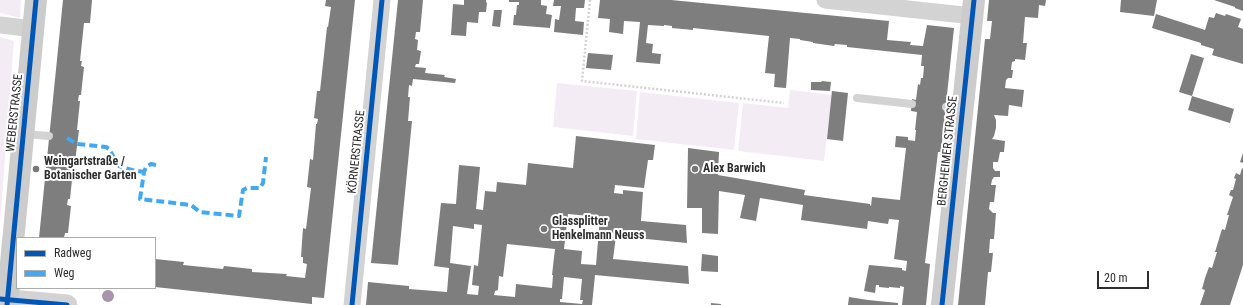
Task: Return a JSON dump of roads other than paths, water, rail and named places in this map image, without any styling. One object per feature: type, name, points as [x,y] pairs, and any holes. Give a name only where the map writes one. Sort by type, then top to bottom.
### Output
[{"type":"main road","name":"WEBERSTRASSE","points":[[5,301],[36,0]]},
{"type":"main road","name":"BERGHEIMER STRASSE","points":[[942,305],[954,108],[974,8]]},
{"type":"street","name":"KÖRNERSTRASSE","points":[[352,305],[382,0]]},
{"type":"street","points":[[825,0],[974,8]]},
{"type":"street","points":[[0,25],[34,29]]},
{"type":"street","points":[[5,301],[67,305]]},
{"type":"lane","points":[[857,98],[912,104]]},
{"type":"lane","points":[[23,134],[49,136]]},
{"type":"place","name":"Weingartstraße / Botanischer Garten","points":[[36,169]]},
{"type":"place","name":"Alex Barwich","points":[[695,169]]},
{"type":"place","name":"Glassplitter Henkelmann Neuss","points":[[544,229]]}]
